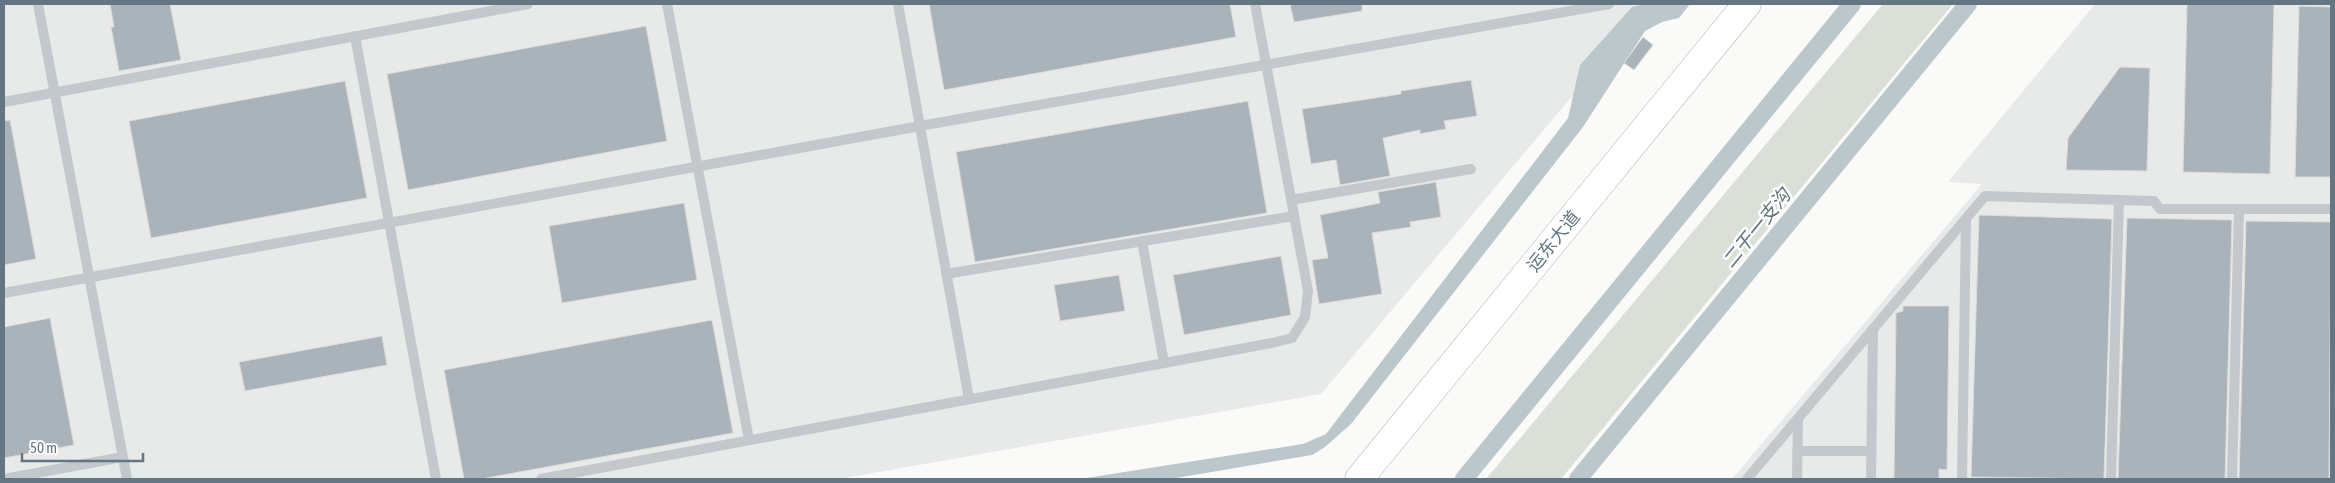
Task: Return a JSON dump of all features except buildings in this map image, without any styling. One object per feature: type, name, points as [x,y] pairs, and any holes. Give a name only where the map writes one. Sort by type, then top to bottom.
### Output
[{"type":"street","name":"运东大道","points":[[1359,479],[1747,4]]},
{"type":"lane","points":[[38,4],[127,479]]},
{"type":"lane","points":[[4,102],[528,4]]},
{"type":"lane","points":[[667,4],[749,440]]},
{"type":"lane","points":[[898,4],[969,399]]},
{"type":"lane","points":[[541,479],[1292,338],[1305,317],[1308,291],[1255,4]]},
{"type":"lane","points":[[4,294],[920,126],[1609,4]]},
{"type":"lane","points":[[356,36],[436,479]]},
{"type":"lane","points":[[1291,200],[1471,169]]},
{"type":"lane","points":[[1747,479],[1985,196],[2154,201],[2160,209],[2331,209]]},
{"type":"lane","points":[[2111,479],[2119,200]]},
{"type":"lane","points":[[2232,479],[2239,209]]},
{"type":"lane","points":[[946,274],[1294,216]]},
{"type":"lane","points":[[1962,479],[1966,219]]},
{"type":"lane","points":[[1142,241],[1164,363]]},
{"type":"lane","points":[[1871,479],[1873,330]]},
{"type":"lane","points":[[1797,479],[1798,418]]},
{"type":"lane","points":[[1798,451],[1871,451]]},
{"type":"lane","points":[[4,479],[123,457]]},
{"type":"shaded area","points":[[4,4],[1650,4],[1321,394],[839,479],[4,479]]},
{"type":"shaded area","points":[[1647,4],[1690,4],[1679,18],[1662,22],[1645,31],[1583,127],[1351,424],[1325,447],[1312,455],[1170,479],[1080,479],[1303,444],[1326,434],[1568,118],[1580,65],[1632,7]]},
{"type":"shaded area","points":[[1883,4],[1953,4],[1561,479],[1486,479]]},
{"type":"shaded area","points":[[2095,4],[2331,4],[2331,479],[1732,479],[1982,184],[1948,182]]},
{"type":"waterway","points":[[1464,479],[1852,4]]},
{"type":"waterway","name":"二干一支沟","points":[[1578,479],[1968,4]]}]
